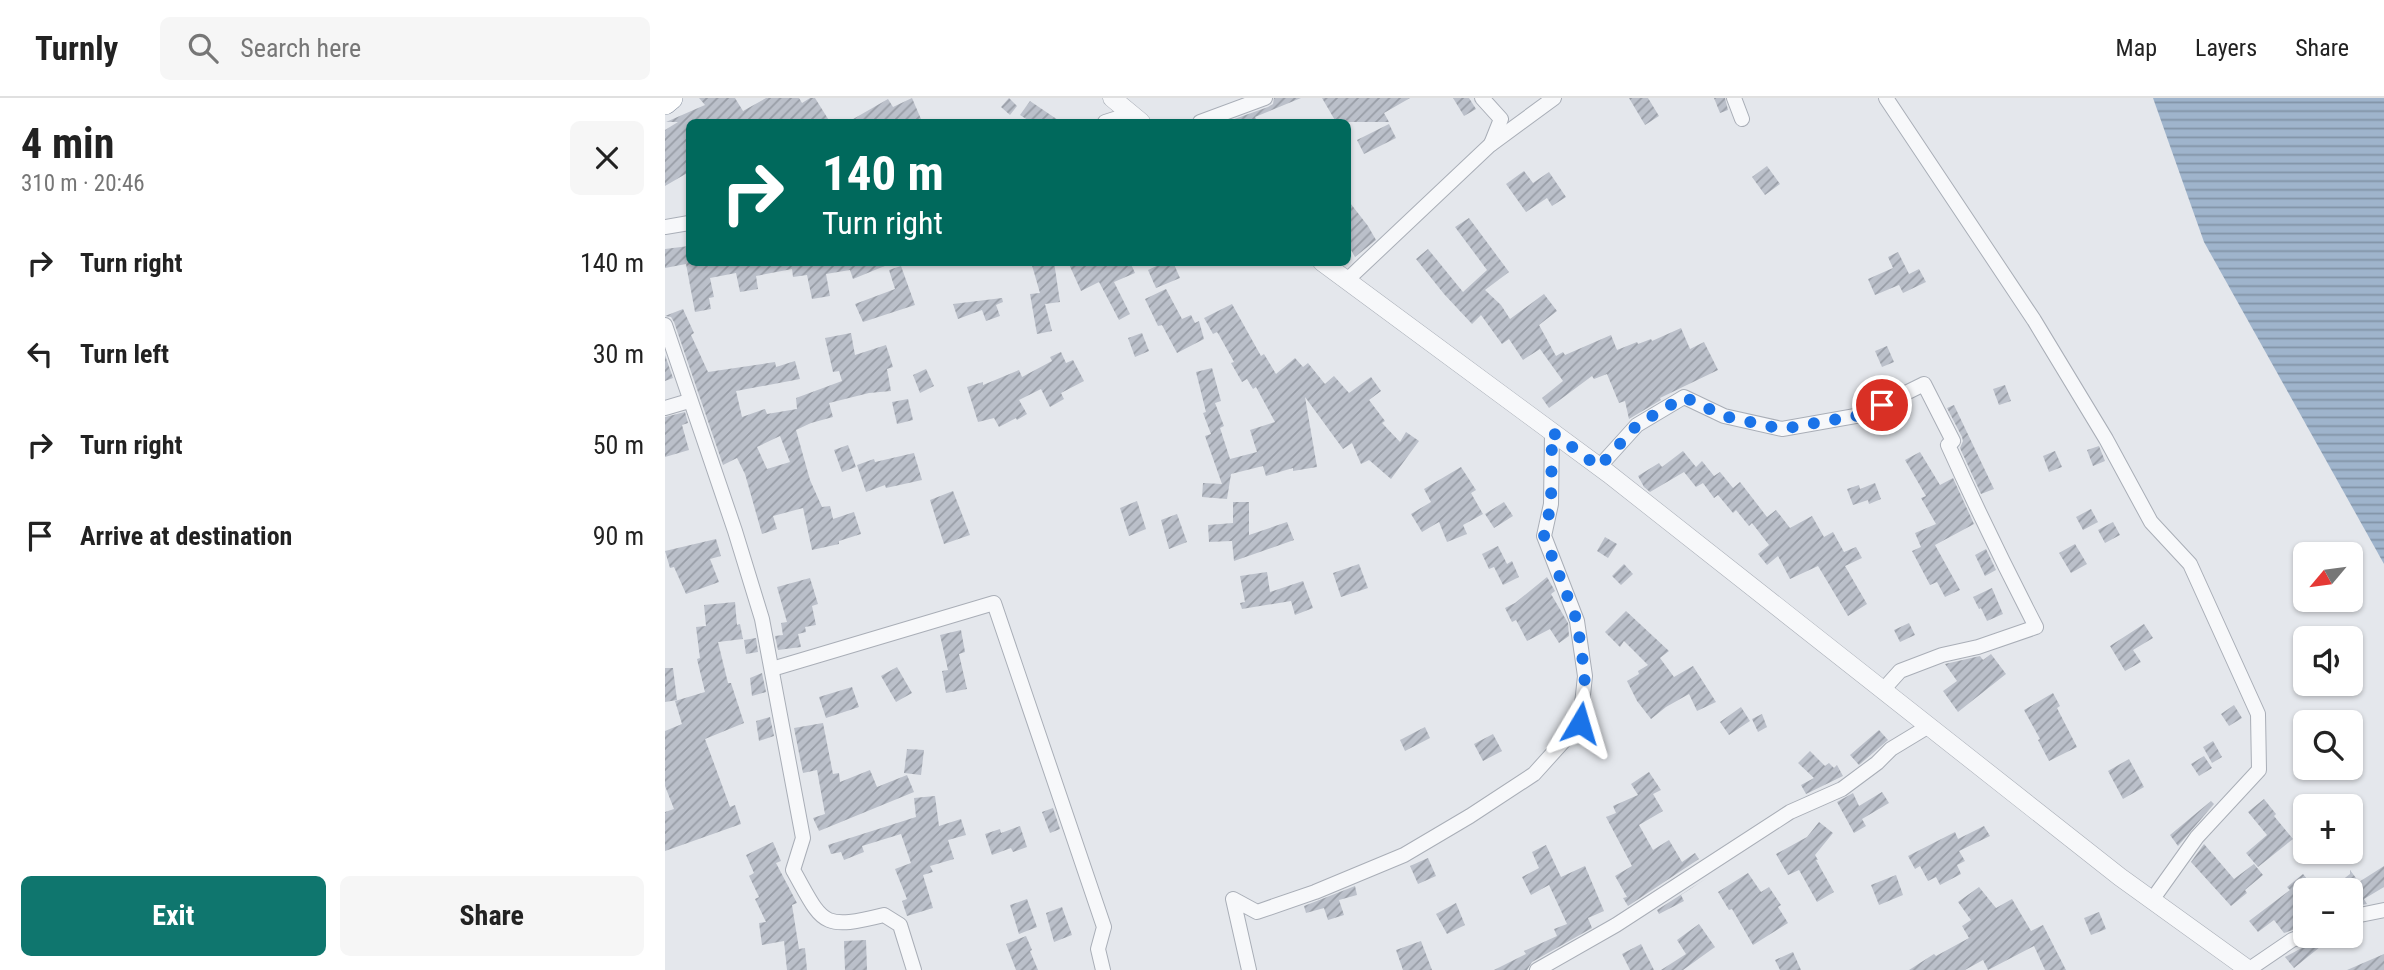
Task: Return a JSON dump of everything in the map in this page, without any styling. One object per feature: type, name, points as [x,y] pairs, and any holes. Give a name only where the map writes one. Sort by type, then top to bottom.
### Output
[{"type":"highway","points":[[665,103],[671,98]]},
{"type":"street","points":[[1112,98],[1136,118]]},
{"type":"street","points":[[1208,119],[1265,98]]},
{"type":"street","points":[[1482,98],[1501,119],[1490,145]]},
{"type":"street","points":[[1346,281],[1490,145],[1553,98]]},
{"type":"street","points":[[1734,98],[1742,119]]},
{"type":"street","points":[[1887,98],[2034,320],[2106,439],[2151,522],[2190,564],[2258,714],[2259,770],[2197,837],[2152,900]]},
{"type":"street","points":[[665,228],[686,224]]},
{"type":"street","points":[[1327,266],[1599,467],[2152,900],[2249,970],[2293,940]]},
{"type":"street","points":[[665,325],[762,618],[803,838],[793,870],[818,914],[835,923],[848,924],[884,915],[900,925],[914,970]]},
{"type":"street","points":[[1599,467],[1637,425],[1684,397],[1724,416],[1782,429],[1861,415],[1924,384],[1953,441],[1948,445],[2004,566],[2036,627],[1900,670],[1883,690]]},
{"type":"street","points":[[665,408],[689,401]]},
{"type":"street","points":[[1249,970],[1233,899],[1257,912],[1315,892],[1404,855],[1534,774],[1580,723],[1585,676],[1577,621],[1544,536],[1551,504],[1552,432]]},
{"type":"street","points":[[772,669],[994,603],[1104,928],[1098,949],[1103,970]]},
{"type":"street","points":[[1538,970],[1627,919],[1790,812],[1842,789],[1891,749],[1929,726]]},
{"type":"street","points":[[2363,914],[2384,910]]},
{"type":"water","points":[[2153,98],[2384,98],[2384,564],[2204,242]]},
{"type":"building","points":[[699,98],[735,98],[743,111],[766,98],[799,98],[802,103],[815,98],[828,119],[686,119],[686,174],[665,186],[665,130],[678,122],[666,122],[705,105]]},
{"type":"building","points":[[912,98],[921,119],[853,119],[888,99],[893,107]]},
{"type":"building","points":[[1009,98],[1017,106],[1010,115],[1001,107]]},
{"type":"building","points":[[1274,98],[1301,98],[1255,117],[1256,119],[1234,119],[1268,107],[1273,104]]},
{"type":"building","points":[[1322,98],[1410,98],[1384,113],[1389,122],[1334,119]]},
{"type":"building","points":[[1453,98],[1469,98],[1476,109],[1464,116]]},
{"type":"building","points":[[1629,98],[1648,98],[1659,116],[1645,125]]},
{"type":"building","points":[[1714,98],[1725,98],[1728,110],[1720,113]]},
{"type":"building","points":[[1030,101],[1057,119],[1026,119],[1020,115]]},
{"type":"building","points":[[1389,124],[1396,138],[1364,154],[1357,140]]},
{"type":"building","points":[[1767,166],[1780,184],[1765,195],[1752,177]]},
{"type":"building","points":[[1524,171],[1533,183],[1549,172],[1566,197],[1552,206],[1547,198],[1526,212],[1506,184]]},
{"type":"building","points":[[1351,204],[1376,240],[1355,257],[1351,250]]},
{"type":"building","points":[[1469,218],[1509,272],[1485,290],[1501,305],[1510,319],[1544,294],[1557,311],[1539,325],[1556,356],[1563,352],[1565,355],[1611,335],[1617,350],[1637,342],[1652,341],[1681,328],[1690,349],[1704,342],[1718,370],[1660,398],[1661,400],[1629,419],[1625,401],[1619,403],[1607,374],[1594,379],[1592,376],[1549,408],[1542,398],[1563,381],[1540,349],[1523,360],[1509,339],[1502,344],[1481,315],[1472,324],[1416,259],[1428,249],[1463,292],[1487,270],[1455,227]]},
{"type":"building","points":[[686,246],[686,264],[665,268],[665,249]]},
{"type":"building","points":[[1898,252],[1909,274],[1919,269],[1926,282],[1903,293],[1899,285],[1875,295],[1868,279],[1893,268],[1888,257]]},
{"type":"building","points":[[686,266],[885,266],[853,279],[850,270],[826,274],[830,296],[812,299],[807,275],[793,277],[792,269],[756,276],[758,289],[740,292],[736,273],[710,278],[714,297],[709,298],[711,309],[695,312]]},
{"type":"building","points":[[901,266],[915,305],[863,322],[855,304],[895,289],[889,270]]},
{"type":"building","points":[[1032,266],[1055,266],[1060,302],[1045,304],[1052,331],[1037,334],[1030,294],[1040,293]]},
{"type":"building","points":[[1070,266],[1132,266],[1135,273],[1114,282],[1130,314],[1119,320],[1099,282],[1081,291]]},
{"type":"building","points":[[1156,266],[1175,266],[1180,278],[1156,288],[1148,270]]},
{"type":"building","points":[[1166,289],[1182,319],[1191,315],[1195,323],[1199,321],[1204,339],[1177,353],[1162,325],[1158,326],[1145,299]]},
{"type":"building","points":[[1002,298],[1003,302],[996,305],[1000,316],[986,321],[982,310],[958,319],[953,304]]},
{"type":"building","points":[[1232,304],[1261,356],[1264,354],[1276,374],[1295,358],[1303,367],[1308,363],[1325,384],[1334,376],[1349,393],[1371,377],[1381,391],[1369,400],[1385,421],[1382,423],[1400,442],[1406,432],[1419,441],[1391,479],[1369,460],[1361,464],[1352,443],[1343,449],[1305,397],[1317,467],[1293,471],[1293,468],[1266,476],[1263,466],[1231,474],[1227,499],[1202,497],[1203,483],[1222,484],[1205,436],[1211,434],[1203,413],[1206,412],[1196,372],[1212,368],[1221,401],[1215,403],[1224,426],[1220,428],[1230,459],[1257,452],[1250,430],[1275,422],[1256,387],[1253,389],[1247,379],[1242,382],[1219,335],[1217,332],[1213,334],[1204,318]]},
{"type":"building","points":[[683,309],[694,333],[691,335],[708,372],[775,362],[776,367],[795,361],[800,379],[736,391],[742,417],[765,409],[767,414],[797,409],[796,398],[842,381],[839,371],[833,372],[825,338],[851,333],[855,355],[886,345],[893,367],[887,369],[891,391],[869,393],[829,403],[833,417],[796,430],[810,480],[822,507],[830,506],[833,519],[854,512],[861,534],[839,541],[839,544],[812,550],[803,508],[773,516],[777,529],[762,534],[745,474],[737,458],[723,465],[674,322],[671,317],[665,316]],"holes":[[[780,436],[790,462],[767,469],[757,447]]]},
{"type":"building","points":[[1142,333],[1149,351],[1135,357],[1128,338]]},
{"type":"building","points":[[1887,346],[1894,362],[1882,367],[1875,351]]},
{"type":"building","points":[[1061,352],[1066,363],[1073,360],[1084,381],[1061,393],[1064,399],[1050,407],[1041,389],[1019,400],[1027,414],[1017,420],[1016,418],[999,427],[994,418],[978,422],[967,387],[983,382],[983,385],[1019,370],[1022,377],[1052,361],[1050,357]]},
{"type":"building","points":[[665,355],[673,378],[665,381]]},
{"type":"building","points":[[926,369],[934,386],[920,393],[913,375]]},
{"type":"building","points":[[2005,385],[2011,401],[1999,405],[1993,389]]},
{"type":"building","points":[[908,399],[913,420],[897,424],[892,402]]},
{"type":"building","points":[[1954,405],[1994,489],[1981,494],[1960,448],[1962,437],[1947,408]]},
{"type":"building","points":[[685,412],[688,423],[682,425],[689,450],[665,457],[665,417]]},
{"type":"building","points":[[848,445],[856,467],[842,472],[834,450]]},
{"type":"building","points":[[2099,446],[2105,461],[2093,466],[2087,450]]},
{"type":"building","points":[[1683,451],[1696,467],[1702,461],[1714,476],[1720,472],[1733,488],[1740,482],[1767,517],[1776,510],[1790,528],[1812,516],[1824,537],[1833,532],[1844,552],[1856,547],[1862,558],[1845,566],[1867,604],[1848,616],[1818,566],[1790,579],[1778,556],[1767,565],[1758,554],[1769,545],[1752,523],[1749,526],[1736,510],[1733,513],[1718,495],[1714,498],[1703,483],[1696,487],[1684,472],[1650,492],[1644,487],[1638,476],[1659,463],[1662,467]]},
{"type":"building","points":[[2055,451],[2062,467],[2049,472],[2043,456]]},
{"type":"building","points":[[1920,452],[1940,485],[1953,478],[1974,524],[1935,545],[1960,590],[1945,597],[1937,582],[1930,585],[1912,551],[1921,547],[1915,533],[1936,524],[1921,498],[1926,496],[1905,460]]},
{"type":"building","points":[[914,453],[922,480],[886,488],[885,485],[866,492],[857,465],[874,459],[875,462]]},
{"type":"building","points":[[1461,467],[1476,490],[1471,493],[1483,514],[1463,525],[1467,534],[1447,542],[1439,522],[1422,532],[1411,514],[1431,502],[1424,489]]},
{"type":"building","points":[[1875,483],[1881,499],[1869,504],[1868,500],[1853,505],[1847,489],[1859,485],[1860,489]]},
{"type":"building","points":[[953,491],[970,535],[944,544],[930,500]]},
{"type":"building","points":[[1137,501],[1146,529],[1129,536],[1120,508]]},
{"type":"building","points":[[1233,502],[1249,502],[1249,535],[1287,522],[1294,540],[1234,561],[1232,541],[1209,542],[1208,525],[1233,523]]},
{"type":"building","points":[[1504,502],[1513,516],[1494,528],[1485,514]]},
{"type":"building","points":[[2091,509],[2098,522],[2083,530],[2076,517]]},
{"type":"building","points":[[1177,514],[1187,542],[1169,549],[1161,520]]},
{"type":"building","points":[[2113,522],[2120,535],[2105,543],[2098,530]]},
{"type":"building","points":[[1605,537],[1617,544],[1608,558],[1597,551]]},
{"type":"building","points":[[716,539],[721,556],[710,559],[719,582],[686,594],[674,567],[670,568],[665,551]]},
{"type":"building","points":[[2075,544],[2087,564],[2071,573],[2059,553]]},
{"type":"building","points":[[1498,546],[1507,564],[1512,561],[1519,577],[1503,585],[1494,567],[1489,569],[1482,554]]},
{"type":"building","points":[[1986,549],[1996,570],[1985,576],[1975,555]]},
{"type":"building","points":[[1359,564],[1368,588],[1341,597],[1333,573]]},
{"type":"building","points":[[1624,564],[1633,574],[1621,585],[1612,576]]},
{"type":"building","points":[[1267,572],[1270,592],[1303,581],[1313,608],[1295,615],[1291,601],[1242,609],[1240,603],[1245,602],[1240,576]]},
{"type":"building","points":[[1547,577],[1555,591],[1551,594],[1568,623],[1569,636],[1559,643],[1550,629],[1527,641],[1516,620],[1512,622],[1505,608]]},
{"type":"building","points":[[810,578],[818,604],[812,606],[816,625],[805,627],[806,632],[798,634],[801,647],[778,650],[775,636],[783,635],[781,623],[787,622],[777,587]]},
{"type":"building","points":[[1992,588],[2003,614],[1987,621],[1973,597]]},
{"type":"building","points":[[735,602],[737,625],[740,624],[743,639],[718,642],[728,683],[731,683],[744,723],[705,739],[730,807],[735,805],[741,824],[665,851],[665,812],[674,809],[665,786],[665,731],[682,724],[675,701],[705,692],[697,659],[700,658],[696,627],[706,626],[704,605]]},
{"type":"building","points":[[1626,611],[1669,651],[1660,658],[1674,677],[1693,666],[1716,702],[1697,711],[1689,694],[1651,719],[1637,701],[1627,681],[1648,665],[1624,641],[1620,647],[1605,632]]},
{"type":"building","points":[[1909,623],[1915,635],[1900,642],[1894,630]]},
{"type":"building","points":[[2144,624],[2153,638],[2133,650],[2141,662],[2125,671],[2110,646]]},
{"type":"building","points":[[961,630],[965,652],[959,654],[967,689],[946,693],[942,671],[948,670],[940,635]]},
{"type":"building","points":[[756,638],[758,652],[746,654],[744,640]]},
{"type":"building","points":[[1991,654],[2006,674],[1958,712],[1943,691],[1957,681],[1945,664],[1980,656],[1983,660]]},
{"type":"building","points":[[897,667],[912,693],[896,702],[881,676]]},
{"type":"building","points":[[665,668],[673,668],[677,700],[665,702]]},
{"type":"building","points":[[762,673],[766,692],[752,696],[750,678]]},
{"type":"building","points":[[852,687],[859,707],[826,718],[819,697]]},
{"type":"building","points":[[2053,693],[2060,706],[2057,708],[2077,747],[2049,761],[2024,710]]},
{"type":"building","points":[[2234,705],[2242,718],[2229,726],[2221,714]]},
{"type":"building","points":[[1741,707],[1750,721],[1729,735],[1720,722]]},
{"type":"building","points":[[1762,714],[1767,727],[1758,732],[1752,719]]},
{"type":"building","points":[[770,717],[774,736],[759,741],[756,721]]},
{"type":"building","points":[[823,723],[833,774],[839,773],[840,782],[870,770],[877,787],[907,775],[914,792],[819,831],[813,818],[825,814],[817,770],[803,773],[794,728]]},
{"type":"building","points":[[1425,727],[1430,738],[1405,751],[1400,740]]},
{"type":"building","points":[[1879,730],[1888,740],[1859,765],[1850,755]]},
{"type":"building","points":[[1493,734],[1502,751],[1483,761],[1474,744]]},
{"type":"building","points":[[2213,741],[2222,757],[2212,763],[2203,747]]},
{"type":"building","points":[[907,749],[924,750],[921,775],[904,773]]},
{"type":"building","points":[[1810,751],[1825,766],[1829,763],[1834,768],[1837,765],[1843,776],[1806,794],[1801,785],[1814,778],[1798,763]]},
{"type":"building","points":[[2204,756],[2212,768],[2199,776],[2191,764]]},
{"type":"building","points":[[2129,759],[2144,787],[2123,799],[2108,771]]},
{"type":"building","points":[[1649,772],[1661,790],[1653,794],[1663,811],[1639,825],[1653,850],[1669,840],[1682,862],[1695,853],[1699,859],[1628,906],[1623,898],[1627,897],[1615,876],[1632,866],[1606,817],[1616,813],[1613,806],[1638,795],[1631,784]]},
{"type":"building","points":[[1882,792],[1889,803],[1862,819],[1866,826],[1854,833],[1837,802],[1853,793],[1859,806]]},
{"type":"building","points":[[935,796],[939,826],[961,819],[966,835],[948,840],[954,859],[930,866],[933,872],[923,875],[933,908],[907,916],[902,901],[907,899],[895,869],[911,863],[901,834],[862,846],[864,852],[844,860],[841,852],[831,854],[828,845],[916,817],[914,798]]},
{"type":"building","points":[[2264,799],[2293,839],[2258,867],[2246,853],[2267,835],[2248,812]]},
{"type":"building","points":[[2211,801],[2214,804],[2178,846],[2170,835]]},
{"type":"building","points":[[1053,808],[1060,829],[1050,833],[1042,812]]},
{"type":"building","points":[[1819,822],[1833,833],[1815,855],[1834,892],[1817,902],[1799,870],[1788,875],[1776,854],[1807,837]]},
{"type":"building","points":[[1020,826],[1027,847],[1013,852],[1011,848],[992,855],[985,834],[1000,829],[1001,833]]},
{"type":"building","points":[[1984,826],[1990,836],[1959,851],[1965,861],[1957,865],[1961,874],[1940,885],[1936,877],[1928,881],[1920,866],[1915,869],[1908,856],[1955,832],[1958,839]]},
{"type":"building","points":[[773,842],[781,861],[776,863],[797,903],[792,905],[799,949],[805,948],[807,970],[787,970],[784,941],[762,945],[759,923],[766,922],[755,899],[759,897],[749,876],[754,873],[746,855]]},
{"type":"building","points":[[2204,844],[2234,879],[2254,864],[2263,875],[2231,906],[2191,862]]},
{"type":"building","points":[[1546,845],[1561,877],[1585,866],[1604,911],[1588,918],[1592,928],[1532,962],[1527,970],[1494,970],[1526,954],[1524,951],[1557,936],[1554,929],[1567,924],[1549,885],[1531,895],[1522,877],[1539,868],[1532,852]]},
{"type":"building","points":[[1428,858],[1436,876],[1418,884],[1410,866]]},
{"type":"building","points":[[2384,866],[2384,887],[2364,899],[2367,904],[2363,905],[2363,879]]},
{"type":"building","points":[[2350,870],[2356,878],[2345,878],[2350,874]]},
{"type":"building","points":[[1748,873],[1761,892],[1769,887],[1781,905],[1778,907],[1788,923],[1753,945],[1732,909],[1729,910],[1718,892]]},
{"type":"building","points":[[1896,875],[1903,895],[1879,905],[1871,885]]},
{"type":"building","points":[[1710,876],[1681,895],[1684,901],[1659,914],[1657,910]]},
{"type":"building","points":[[2293,882],[2293,930],[2284,933],[2274,920],[2258,932],[2249,921],[2290,890],[2287,887]]},
{"type":"building","points":[[1355,886],[1357,895],[1339,900],[1344,915],[1328,920],[1324,908],[1306,913],[1304,906]]},
{"type":"building","points":[[1979,887],[1996,908],[2012,899],[2031,931],[2043,925],[2066,970],[2045,970],[2034,946],[1988,970],[1983,960],[1965,970],[1909,970],[1934,954],[1936,956],[1969,938],[1962,926],[1971,920],[1958,902]]},
{"type":"building","points":[[1027,899],[1037,927],[1019,934],[1010,905]]},
{"type":"building","points":[[1456,903],[1465,925],[1447,934],[1436,914]]},
{"type":"building","points":[[1062,907],[1072,935],[1054,942],[1046,913]]},
{"type":"building","points":[[2099,912],[2106,929],[2091,935],[2084,918]]},
{"type":"building","points":[[1699,924],[1715,947],[1683,970],[1661,970],[1686,954],[1677,940]]},
{"type":"building","points":[[1026,936],[1038,970],[1016,970],[1006,944]]},
{"type":"building","points":[[866,940],[867,970],[845,970],[844,941]]},
{"type":"building","points":[[1421,941],[1432,970],[1403,970],[1396,950]]},
{"type":"building","points":[[1641,944],[1654,970],[1630,970],[1622,954]]},
{"type":"building","points":[[2302,948],[2319,948],[2294,968],[2285,957]]},
{"type":"building","points":[[1793,952],[1801,970],[1780,970],[1775,960]]},
{"type":"building","points":[[2384,954],[2384,970],[2347,970]]},
{"type":"route","points":[[1580,723],[1585,676],[1577,621],[1544,536],[1551,504],[1552,432],[1599,467],[1637,425],[1684,397],[1724,416],[1782,429],[1861,415],[1882,405]]}]
